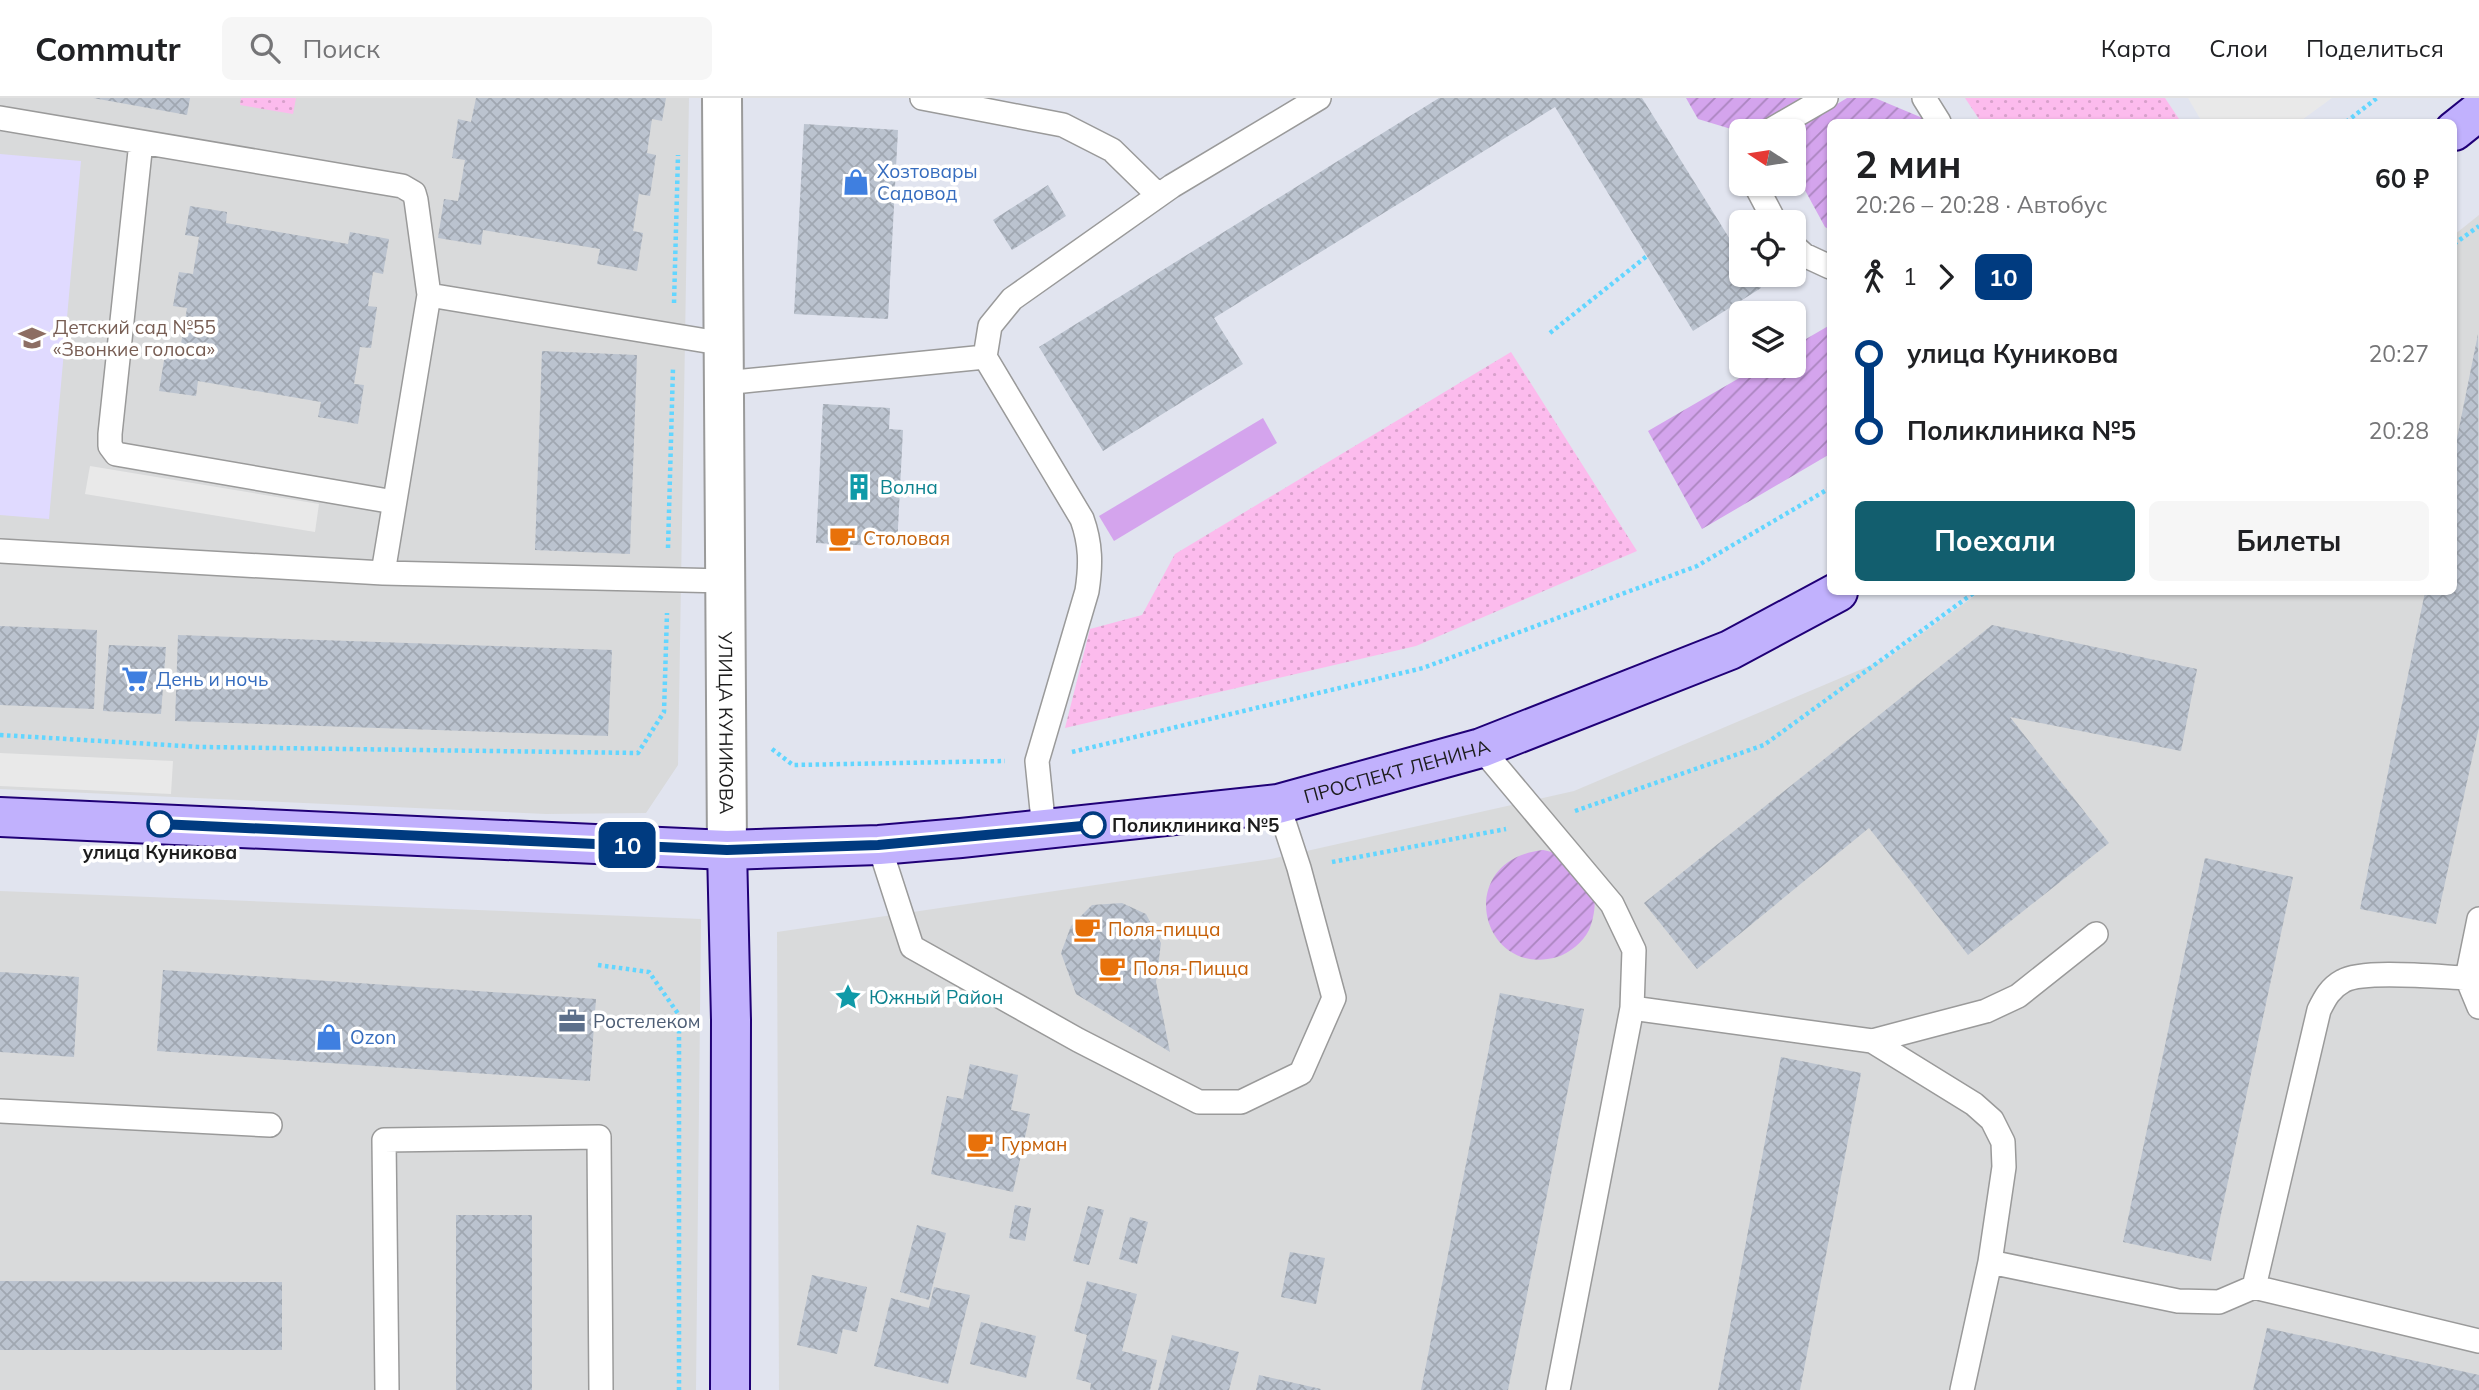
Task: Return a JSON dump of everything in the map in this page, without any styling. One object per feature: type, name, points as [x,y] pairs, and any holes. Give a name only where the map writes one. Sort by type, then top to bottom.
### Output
[{"type":"street","name":"УЛИЦА КУНИКОВА","points":[[722,98],[727,850],[731,1020],[730,1390]]},
{"type":"street","name":"ПРОСПЕКТ ЛЕНИНА","points":[[0,817],[727,850],[878,845],[1278,804],[1481,748],[1730,650],[1832,595]]},
{"type":"lane","points":[[922,98],[1063,125],[1112,150],[1158,195]]},
{"type":"lane","points":[[1044,830],[1037,761],[1087,591],[1091,567],[1089,539],[1082,519],[985,357],[990,326],[1012,299],[1158,195],[1319,98]]},
{"type":"lane","points":[[1790,119],[1826,98]]},
{"type":"lane","points":[[1924,98],[1938,119]]},
{"type":"lane","points":[[0,118],[409,188],[414,193],[429,295],[383,572]]},
{"type":"lane","points":[[141,142],[110,446],[116,454],[124,456],[394,502]]},
{"type":"lane","points":[[1806,256],[1827,266]]},
{"type":"lane","points":[[429,295],[725,344]]},
{"type":"lane","points":[[724,383],[985,357]]},
{"type":"lane","points":[[0,551],[383,572],[726,581]]},
{"type":"lane","points":[[1481,748],[1612,904],[1634,950],[1632,1008],[1558,1390]]},
{"type":"lane","points":[[878,845],[912,947],[1078,1040],[1199,1102],[1241,1102],[1301,1073],[1334,998],[1299,868],[1278,804]]},
{"type":"lane","points":[[2479,919],[2473,978],[2479,1007]]},
{"type":"lane","points":[[1632,1008],[1872,1041],[1986,1011],[2018,996],[2096,934]]},
{"type":"lane","points":[[2254,1287],[2319,1010],[2328,992],[2344,980],[2363,975],[2473,978]]},
{"type":"lane","points":[[1872,1041],[1974,1104],[1992,1120],[2003,1142],[2004,1167],[1990,1262],[1962,1390]]},
{"type":"lane","points":[[0,1111],[271,1125]]},
{"type":"lane","points":[[387,1390],[384,1140],[598,1138],[601,1390]]},
{"type":"lane","points":[[1990,1262],[2178,1301],[2219,1302],[2254,1287],[2479,1341]]},
{"type":"path","points":[[2350,119],[2377,98]]},
{"type":"path","points":[[0,735],[201,747],[638,753],[664,712],[678,154]]},
{"type":"path","points":[[2457,242],[2479,226]]},
{"type":"path","points":[[1550,333],[1647,256]]},
{"type":"path","points":[[772,748],[793,765],[1037,761],[1423,668],[1697,566],[1827,490]]},
{"type":"path","points":[[1299,868],[1541,822],[1764,745],[1971,595]]},
{"type":"path","points":[[598,965],[649,972],[678,1015],[679,1390]]},
{"type":"shaded area","points":[[0,98],[689,98],[678,765],[646,813],[546,814],[0,789]]},
{"type":"shaded area","points":[[241,98],[296,98],[293,114],[240,105]]},
{"type":"shaded area","points":[[1686,98],[1804,98],[1770,119],[1729,119],[1729,128],[1698,119]]},
{"type":"shaded area","points":[[1847,98],[1875,98],[1925,119],[1827,119],[1827,228],[1806,192],[1806,123]]},
{"type":"shaded area","points":[[1965,98],[2165,98],[2179,119],[1979,119]]},
{"type":"shaded area","points":[[2188,98],[2332,98],[2303,119],[2200,119]]},
{"type":"shaded area","name":"Детский сад №55 «Звонкие голоса»","points":[[0,154],[81,161],[49,519],[0,515]]},
{"type":"shaded area","points":[[2479,215],[2479,1390],[779,1390],[777,932],[1271,859],[1574,791],[1888,658],[1976,595],[2457,595],[2457,233]]},
{"type":"shaded area","points":[[1827,327],[1827,456],[1702,529],[1648,431],[1739,378],[1806,378],[1806,339]]},
{"type":"shaded area","points":[[1511,352],[1637,551],[1416,646],[1065,728],[1090,629],[1142,615],[1175,554]]},
{"type":"shaded area","points":[[1263,418],[1277,443],[1114,541],[1099,516]]},
{"type":"shaded area","points":[[90,466],[319,504],[315,532],[85,494]]},
{"type":"shaded area","points":[[0,753],[173,761],[171,794],[0,786]]},
{"type":"shaded area","points":[[1543,850],[1561,856],[1582,879],[1593,894],[1594,912],[1586,934],[1571,950],[1557,957],[1531,959],[1510,951],[1495,935],[1487,916],[1487,894],[1496,874],[1514,858]]},
{"type":"shaded area","points":[[0,891],[701,919],[696,1390],[0,1390]]},
{"type":"building","points":[[93,98],[190,98],[187,115]]},
{"type":"building","points":[[476,98],[666,98],[662,121],[652,119],[647,153],[656,155],[650,196],[639,194],[633,231],[643,233],[637,271],[597,264],[600,249],[483,230],[481,245],[438,238],[444,199],[458,201],[465,160],[452,158],[458,119],[471,122]]},
{"type":"building","points":[[1439,98],[1642,98],[1729,238],[1729,287],[1761,288],[1740,301],[1729,301],[1729,308],[1693,331],[1555,107],[1214,318],[1243,364],[1103,451],[1039,347]]},
{"type":"building","points":[[804,124],[898,130],[888,319],[794,314]]},
{"type":"building","points":[[1048,185],[1066,216],[1012,250],[993,220]]},
{"type":"building","points":[[190,206],[227,212],[226,223],[348,244],[350,232],[389,239],[383,274],[373,272],[368,306],[377,307],[371,348],[360,347],[354,384],[364,385],[358,424],[318,417],[321,402],[198,381],[196,396],[159,391],[166,348],[180,350],[187,308],[173,306],[179,272],[193,274],[199,237],[185,235]]},
{"type":"building","points":[[2478,334],[2479,727],[2436,924],[2360,909],[2424,595],[2457,595],[2457,438]]},
{"type":"building","points":[[542,351],[637,355],[630,554],[535,550]]},
{"type":"building","name":"Волна","points":[[823,404],[890,408],[889,429],[903,430],[897,547],[816,543]]},
{"type":"building","points":[[1992,625],[2197,669],[2181,751],[2010,717],[2109,843],[1968,955],[1869,828],[1697,969],[1644,903]]},
{"type":"building","points":[[0,626],[97,630],[94,709],[0,705]]},
{"type":"building","points":[[178,635],[612,650],[608,736],[175,721]]},
{"type":"building","name":"День и ночь","points":[[109,645],[166,647],[161,714],[103,711]]},
{"type":"building","points":[[2205,858],[2293,877],[2211,1261],[2123,1242]]},
{"type":"building","name":"Поля-Пицца","points":[[1122,903],[1146,914],[1161,943],[1156,982],[1170,1052],[1076,994],[1061,953],[1071,926],[1092,905]]},
{"type":"building","points":[[163,970],[596,999],[590,1081],[157,1051]]},
{"type":"building","points":[[0,972],[79,977],[74,1057],[0,1052]]},
{"type":"building","points":[[1500,993],[1584,1009],[1508,1390],[1421,1390]]},
{"type":"building","points":[[1781,1057],[1861,1073],[1800,1390],[1718,1390]]},
{"type":"building","points":[[970,1064],[1018,1075],[1011,1110],[1030,1114],[1013,1192],[931,1174],[947,1096],[963,1099]]},
{"type":"building","points":[[1015,1205],[1031,1208],[1025,1241],[1009,1238]]},
{"type":"building","points":[[1088,1206],[1104,1210],[1089,1265],[1073,1261]]},
{"type":"building","points":[[456,1215],[532,1215],[532,1390],[456,1390]]},
{"type":"building","points":[[1130,1217],[1148,1222],[1137,1264],[1119,1259]]},
{"type":"building","points":[[917,1225],[946,1233],[929,1300],[900,1292]]},
{"type":"building","points":[[1290,1252],[1325,1258],[1316,1304],[1281,1297]]},
{"type":"building","points":[[812,1275],[867,1287],[857,1332],[843,1329],[837,1354],[797,1345]]},
{"type":"building","points":[[0,1281],[282,1282],[282,1350],[0,1350]]},
{"type":"building","points":[[1087,1281],[1137,1294],[1122,1351],[1157,1360],[1150,1390],[1090,1390],[1091,1383],[1076,1379],[1087,1335],[1074,1331]]},
{"type":"building","points":[[934,1287],[970,1295],[948,1384],[874,1366],[891,1298],[929,1308]]},
{"type":"building","points":[[981,1322],[1036,1336],[1026,1378],[970,1364]]},
{"type":"building","points":[[2267,1328],[2479,1375],[2479,1390],[2253,1390]]},
{"type":"building","points":[[1172,1335],[1239,1352],[1229,1390],[1158,1390]]},
{"type":"building","points":[[1259,1375],[1321,1389],[1256,1390]]},
{"type":"bus line","name":"10","points":[[160,824],[727,850],[878,845],[1093,825]]},
{"type":"place","name":"Хозтовары Садовод","points":[[856,182]]},
{"type":"place","name":"Детский сад №55 «Звонкие голоса»","points":[[32,338]]},
{"type":"place","name":"Волна","points":[[859,487]]},
{"type":"place","name":"Столовая","points":[[842,538]]},
{"type":"place","name":"День и ночь","points":[[135,679]]},
{"type":"place","name":"улица Куникова","points":[[160,824]]},
{"type":"place","name":"Поликлиника №5","points":[[1093,825]]},
{"type":"place","name":"Поля-пицца","points":[[1087,929]]},
{"type":"place","name":"Поля-Пицца","points":[[1112,968]]},
{"type":"place","name":"Южный Район","points":[[848,997]]},
{"type":"place","name":"Ростелеком","points":[[572,1021]]},
{"type":"place","name":"Ozon","points":[[329,1037]]},
{"type":"place","name":"Гурман","points":[[980,1144]]}]
